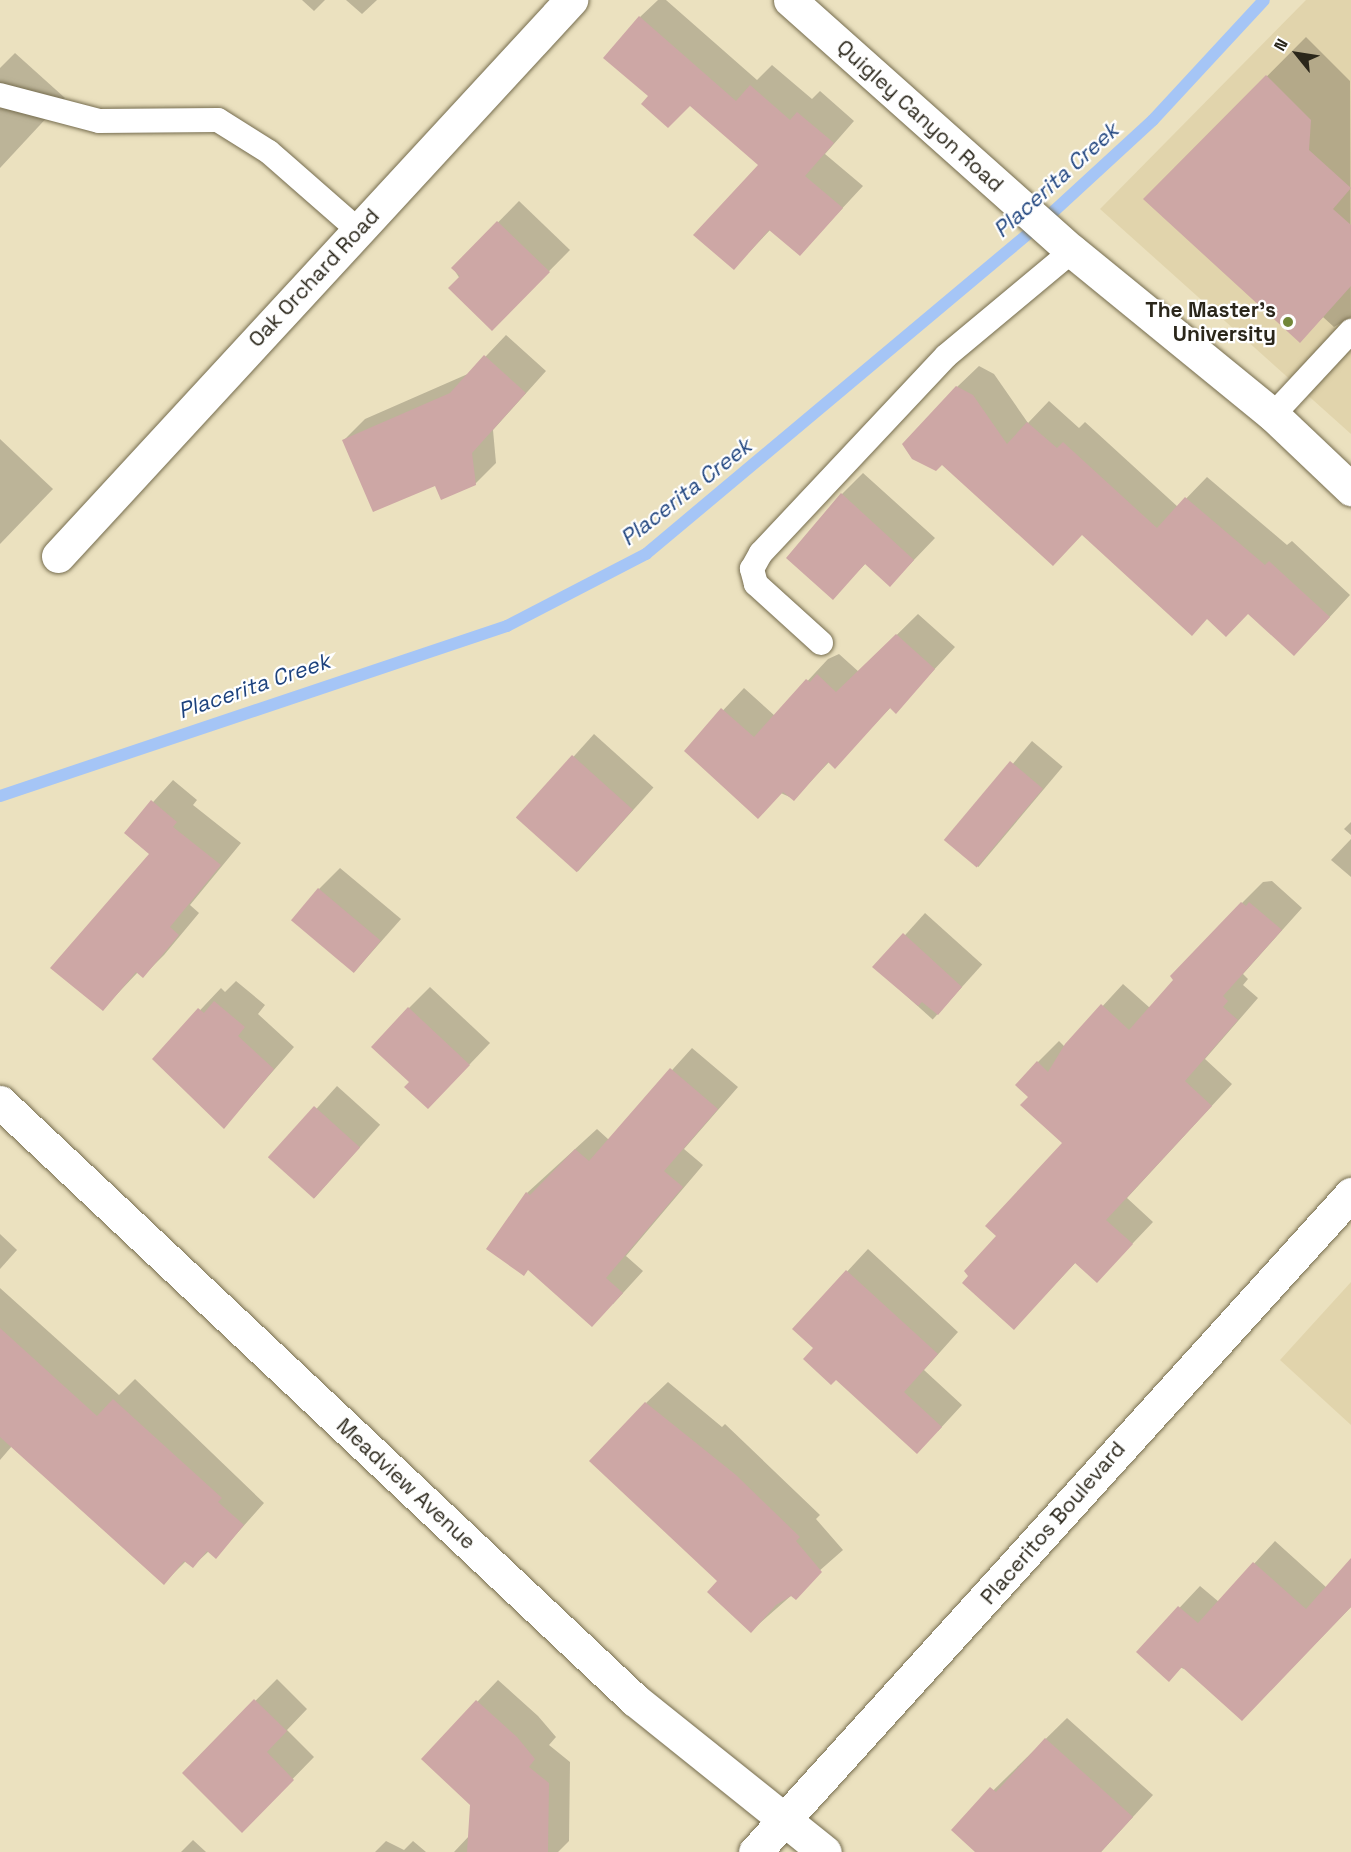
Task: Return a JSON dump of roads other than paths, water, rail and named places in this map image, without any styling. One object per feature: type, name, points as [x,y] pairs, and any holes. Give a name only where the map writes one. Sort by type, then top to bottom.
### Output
[{"type":"street","name":"Oak Orchard Road","points":[[58,556],[571,0]]},
{"type":"street","name":"Quigley Canyon Road","points":[[790,0],[1072,251],[1273,415],[1351,489]]},
{"type":"street","name":"Meadview Avenue","points":[[0,1102],[635,1700],[825,1852]]},
{"type":"street","name":"Placeritos Boulevard","points":[[755,1852],[1351,1194]]},
{"type":"lane","points":[[0,95],[99,121],[218,120],[269,152],[358,230]]},
{"type":"lane","points":[[821,643],[756,584],[752,569],[761,553],[946,356],[1072,251]]},
{"type":"lane","points":[[1273,415],[1351,331]]},
{"type":"waterway","name":"Placerita Creek","points":[[0,796],[507,626],[646,554],[1041,223],[1153,120],[1264,0]]},
{"type":"place","name":"The Master's University","points":[[1288,322]]}]
